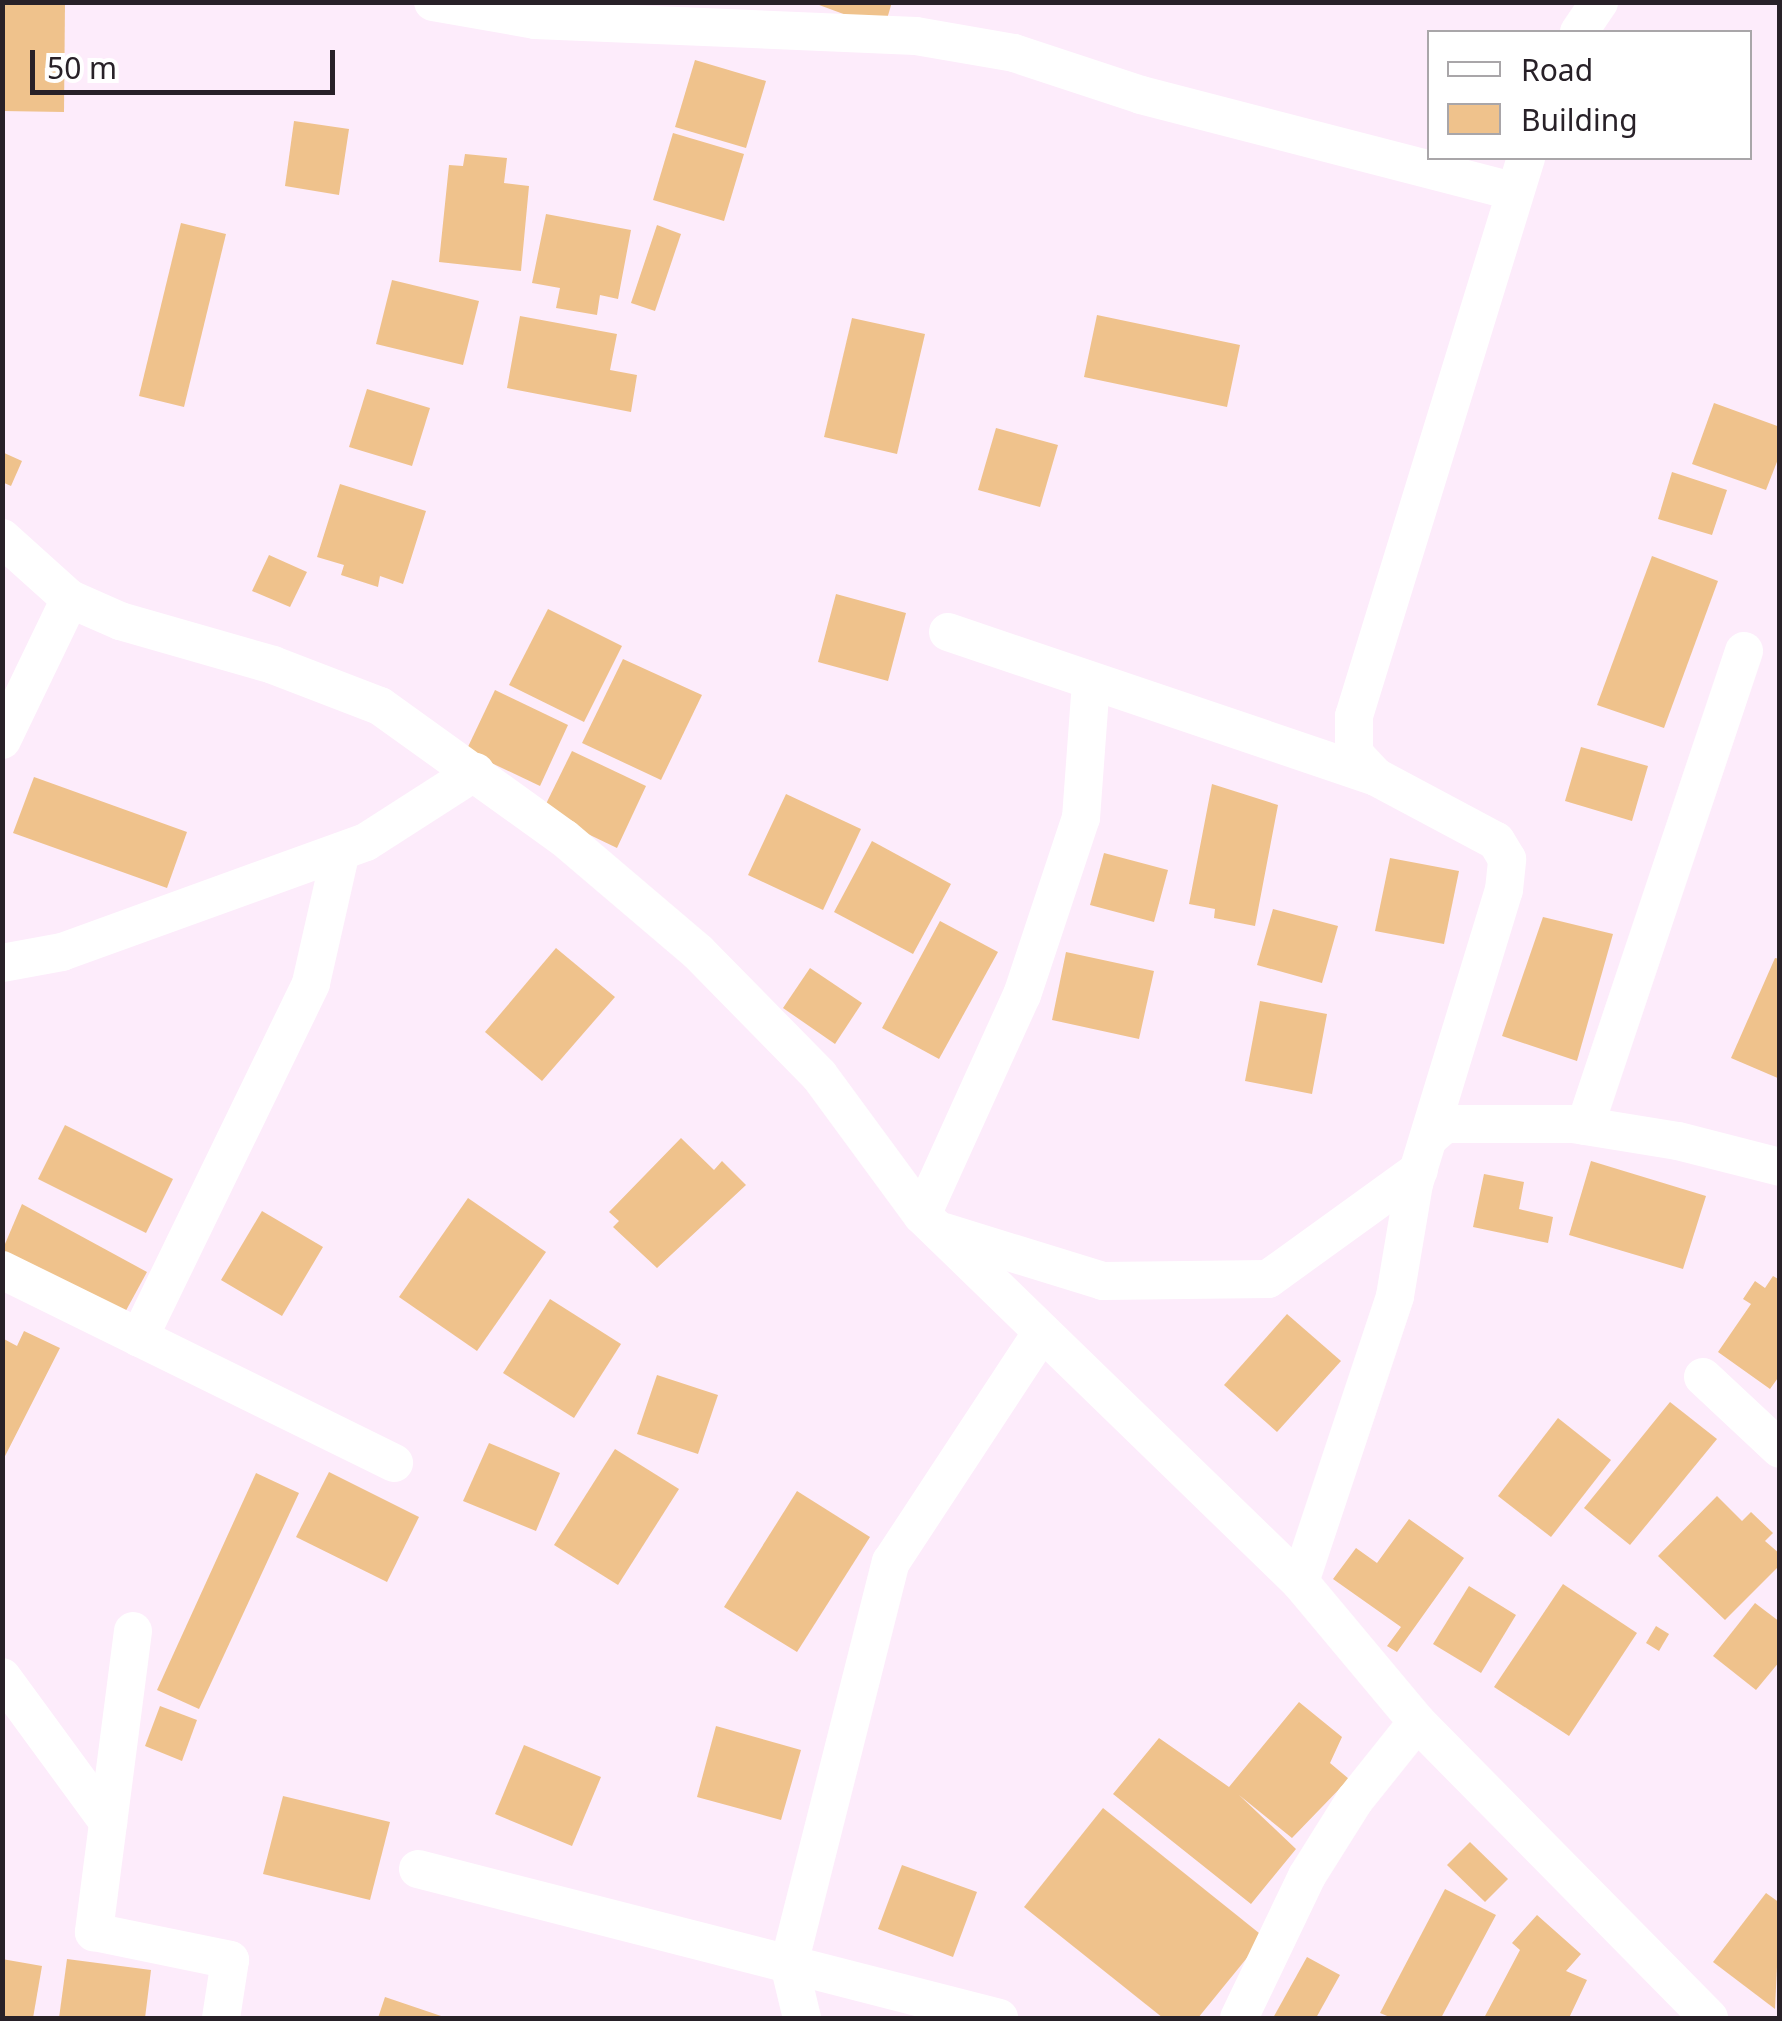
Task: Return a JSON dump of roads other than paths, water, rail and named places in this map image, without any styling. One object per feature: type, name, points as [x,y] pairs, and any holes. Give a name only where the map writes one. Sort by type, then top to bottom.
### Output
[{"type":"street","points":[[434,2],[535,20],[761,14],[916,36],[1014,53],[1142,95],[1427,155]]},
{"type":"street","points":[[1580,30],[1599,2]]},
{"type":"street","points":[[1376,777],[1354,753],[1354,716],[1521,175],[1450,160]]},
{"type":"street","points":[[2,538],[70,599],[380,706],[475,772],[698,952],[819,1076],[930,1222],[1300,1582],[1417,1722],[1709,2018]]},
{"type":"street","points":[[2,740],[70,599]]},
{"type":"street","points":[[948,632],[1376,777],[1476,825],[1507,859],[1504,890],[1424,1154],[1395,1296],[1300,1582]]},
{"type":"street","points":[[1585,1126],[1744,651]]},
{"type":"street","points":[[930,1222],[1022,995],[1080,818],[1090,683]]},
{"type":"street","points":[[2,963],[62,952],[341,852],[475,772]]},
{"type":"street","points":[[139,1338],[311,983],[341,852]]},
{"type":"street","points":[[930,1222],[1103,1281],[1268,1279],[1424,1154],[1446,1124],[1585,1126],[1780,1167]]},
{"type":"street","points":[[2,1270],[394,1463]]},
{"type":"street","points":[[802,2018],[789,1964],[891,1562],[1042,1332]]},
{"type":"street","points":[[1702,1377],[1780,1449]]},
{"type":"street","points":[[132,1632],[94,1932],[230,1960],[221,2018]]},
{"type":"street","points":[[2,1677],[108,1822]]},
{"type":"street","points":[[1239,2018],[1307,1876],[1354,1801],[1417,1722]]},
{"type":"street","points":[[418,1869],[999,2018]]}]
